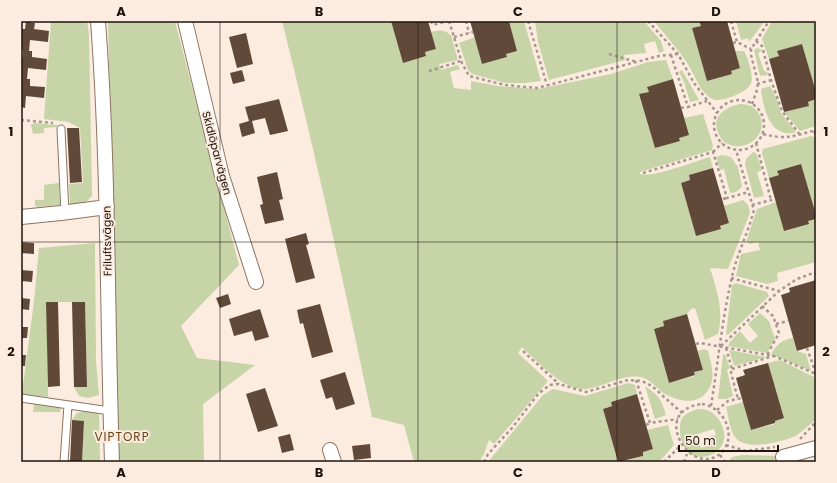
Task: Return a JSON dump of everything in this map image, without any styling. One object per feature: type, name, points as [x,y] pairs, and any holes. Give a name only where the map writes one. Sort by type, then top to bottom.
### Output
[{"type":"street","name":"Friluftsvägen","points":[[98,21],[107,207],[112,462]]},
{"type":"street","name":"Skidlöparvägen","points":[[185,21],[222,176],[256,282]]},
{"type":"street","points":[[21,217],[107,207]]},
{"type":"street","points":[[783,457],[816,448]]},
{"type":"lane","points":[[61,129],[65,213]]},
{"type":"lane","points":[[21,398],[110,411]]},
{"type":"lane","points":[[64,462],[68,405]]},
{"type":"path","points":[[431,21],[431,25],[448,21],[461,62],[469,76],[505,85],[537,88],[638,62],[678,54]]},
{"type":"path","points":[[466,21],[469,33]]},
{"type":"path","points":[[528,21],[547,85]]},
{"type":"path","points":[[648,21],[678,54],[694,83],[717,113]]},
{"type":"path","points":[[731,21],[737,42]]},
{"type":"path","points":[[752,104],[757,78],[751,55],[752,49],[769,21]]},
{"type":"path","points":[[454,37],[473,32]]},
{"type":"path","points":[[756,41],[762,46],[771,80],[782,111],[800,135]]},
{"type":"path","points":[[733,43],[737,42],[752,49]]},
{"type":"path","points":[[609,54],[638,62]]},
{"type":"path","points":[[671,55],[688,107]]},
{"type":"path","points":[[429,71],[461,62]]},
{"type":"path","points":[[757,84],[775,79]]},
{"type":"path","points":[[681,108],[707,101]]},
{"type":"path","points":[[745,101],[752,104],[759,109],[764,117],[765,125],[763,134],[759,141],[744,150],[736,150],[727,147],[722,143],[716,134],[714,119],[717,113],[724,106],[732,102],[745,101]]},
{"type":"path","points":[[21,120],[60,124],[61,129]]},
{"type":"path","points":[[763,134],[777,138],[789,138],[815,131],[816,136]]},
{"type":"path","points":[[643,173],[713,152],[722,143]]},
{"type":"path","points":[[756,143],[771,200]]},
{"type":"path","points":[[711,406],[731,278],[736,257],[752,220],[754,210],[736,150]]},
{"type":"path","points":[[713,152],[727,198]]},
{"type":"path","points":[[722,199],[749,192]]},
{"type":"path","points":[[752,205],[775,199]]},
{"type":"path","points":[[720,347],[779,291],[797,279],[816,272]]},
{"type":"path","points":[[731,278],[779,291]]},
{"type":"path","points":[[762,306],[773,316],[779,333],[767,355]]},
{"type":"path","points":[[776,324],[788,321]]},
{"type":"path","points":[[696,344],[700,343],[774,356],[816,375]]},
{"type":"path","points":[[717,410],[728,401],[740,398],[731,373],[732,369],[726,348]]},
{"type":"path","points":[[807,348],[816,375]]},
{"type":"path","points":[[523,351],[559,384]]},
{"type":"path","points":[[732,369],[774,356]]},
{"type":"path","points":[[484,462],[488,454],[512,428],[539,394],[550,385],[559,384],[586,392],[628,380],[642,381],[652,386],[682,414]]},
{"type":"path","points":[[636,380],[650,423]]},
{"type":"path","points":[[702,404],[711,406],[722,416],[727,426],[728,437],[726,445],[720,455],[709,461],[694,460],[687,454],[681,445],[676,429],[678,419],[692,406],[702,404]]},
{"type":"path","points":[[646,424],[678,419]]},
{"type":"path","points":[[664,462],[681,445]]},
{"type":"path","points":[[726,445],[746,451],[775,447],[780,450],[783,457]]},
{"type":"path","points":[[684,462],[687,454]]},
{"type":"path","points":[[720,455],[725,462]]},
{"type":"green space","points":[[51,21],[87,21],[89,34],[92,196],[84,204],[70,204],[69,184],[83,183],[80,128],[68,122],[44,119]]},
{"type":"green space","points":[[108,21],[175,21],[239,265],[181,326],[197,358],[255,365],[203,404],[204,462],[118,462]]},
{"type":"green space","points":[[282,21],[391,21],[403,63],[426,56],[425,52],[436,49],[431,32],[439,30],[444,31],[451,35],[458,60],[439,64],[441,70],[458,65],[460,69],[450,72],[454,88],[471,90],[471,81],[498,86],[538,89],[611,74],[648,62],[666,60],[673,79],[648,87],[649,92],[639,95],[655,148],[680,140],[679,138],[684,118],[703,114],[713,145],[712,150],[640,172],[640,174],[655,174],[710,157],[713,168],[689,175],[690,180],[681,183],[696,236],[729,223],[724,206],[743,200],[748,205],[750,213],[728,269],[710,268],[720,309],[720,325],[718,334],[705,340],[695,308],[691,309],[687,314],[663,321],[664,326],[654,329],[669,383],[695,376],[694,372],[703,370],[698,351],[704,349],[708,351],[712,368],[712,379],[709,389],[705,394],[696,400],[680,400],[665,394],[651,382],[640,377],[622,378],[587,389],[573,387],[557,379],[522,347],[518,353],[548,381],[494,444],[489,440],[484,454],[479,462],[414,462],[404,425],[372,417],[329,218]]},
{"type":"green space","points":[[509,21],[524,21],[541,81],[506,83],[472,74],[468,70],[459,43],[475,37],[482,64],[507,57],[506,54],[517,51]]},
{"type":"green space","points":[[535,21],[644,21],[661,41],[664,51],[659,53],[655,41],[644,44],[646,53],[624,55],[625,60],[549,80],[538,42]]},
{"type":"green space","points":[[654,21],[699,21],[701,26],[692,28],[707,81],[731,74],[731,71],[740,68],[735,51],[744,51],[749,63],[752,78],[748,88],[729,98],[715,100],[709,97],[701,88],[684,58]]},
{"type":"green space","points":[[736,21],[765,21],[749,42],[748,38],[741,40]]},
{"type":"green space","points":[[772,21],[816,21],[816,92],[802,44],[778,51],[779,56],[769,59],[762,39]]},
{"type":"green space","points":[[757,48],[762,51],[758,53],[764,71],[767,72],[768,75],[760,76],[754,50]]},
{"type":"green space","points":[[682,70],[699,100],[690,102],[684,82],[679,72]]},
{"type":"green space","points":[[770,86],[777,99],[781,113],[796,132],[787,133],[780,131],[774,127],[766,113],[761,89]]},
{"type":"green space","points":[[816,99],[816,126],[800,131],[784,112],[809,106],[808,102]]},
{"type":"green space","points":[[740,104],[754,108],[759,114],[762,126],[757,137],[752,142],[747,145],[733,146],[722,140],[716,124],[722,112],[730,107]]},
{"type":"green space","points":[[34,123],[57,125],[57,127],[44,128],[44,133],[33,134],[31,125]]},
{"type":"green space","points":[[811,136],[814,137],[816,145],[816,215],[777,172],[779,175],[769,178],[762,153],[763,149]]},
{"type":"green space","points":[[753,152],[756,153],[762,170],[757,172],[764,196],[754,198],[745,164],[746,159]]},
{"type":"green space","points":[[722,155],[731,157],[738,167],[742,187],[736,192],[730,193],[724,169],[720,170],[716,157]]},
{"type":"green space","points":[[59,183],[60,205],[37,207],[35,205],[35,200],[44,200],[44,185]]},
{"type":"green space","points":[[776,202],[785,231],[808,224],[808,221],[816,219],[816,262],[777,273],[778,281],[767,284],[736,276],[741,254],[760,250],[758,242],[750,244],[746,242],[757,209]]},
{"type":"green space","points":[[95,243],[96,361],[99,395],[88,398],[79,396],[74,387],[87,386],[85,302],[47,302],[48,397],[21,394],[34,301],[39,248]]},
{"type":"green space","points":[[736,283],[767,292],[769,296],[728,335],[726,334],[732,285]]},
{"type":"green space","points":[[760,313],[769,321],[775,339],[767,353],[728,346],[740,331],[750,343],[758,336],[748,324]]},
{"type":"green space","points":[[793,338],[797,351],[806,354],[811,371],[771,354],[780,343]]},
{"type":"green space","points":[[729,350],[767,357],[734,366]]},
{"type":"green space","points":[[725,354],[730,368],[727,370],[733,396],[726,399],[718,399],[723,355]]},
{"type":"green space","points":[[780,360],[814,377],[816,383],[816,419],[797,435],[791,438],[774,443],[756,445],[740,442],[732,431],[726,407],[743,402],[751,430],[775,424],[775,421],[784,418],[768,363]]},
{"type":"green space","points":[[628,383],[635,385],[637,394],[611,402],[612,406],[603,409],[618,462],[488,462],[543,395],[553,389],[585,396]]},
{"type":"green space","points":[[645,386],[659,398],[666,415],[655,419]]},
{"type":"green space","points":[[34,404],[61,406],[60,412],[33,412]]},
{"type":"green space","points":[[698,409],[707,410],[715,415],[719,419],[724,434],[723,443],[718,451],[706,457],[692,455],[688,452],[685,449],[680,433],[682,418],[687,413]],"holes":[[[714,429],[716,435],[708,437],[710,445],[701,448],[698,440],[693,442],[691,436]]]},
{"type":"green space","points":[[95,411],[99,414],[100,462],[82,462],[84,421],[72,420],[77,413]]},
{"type":"green space","points":[[668,425],[674,445],[659,462],[622,462],[643,456],[643,452],[653,449],[647,430]]},
{"type":"green space","points":[[742,455],[780,456],[783,462],[730,462],[732,457]]},
{"type":"building","points":[[26,21],[35,23],[34,29],[49,31],[48,42],[30,40],[29,51],[32,51],[32,57],[47,59],[46,70],[28,68],[27,79],[30,79],[30,86],[45,87],[44,98],[26,96],[25,108],[21,107],[21,57],[23,57],[23,50],[21,50],[21,36],[22,29],[25,29]]},
{"type":"building","points":[[391,21],[428,21],[436,49],[425,52],[426,56],[403,63]]},
{"type":"building","points":[[470,21],[509,21],[517,51],[506,54],[507,57],[482,64]]},
{"type":"building","points":[[699,21],[727,21],[740,68],[731,71],[732,74],[707,81],[692,28],[701,26]]},
{"type":"building","points":[[246,33],[253,64],[237,68],[229,37]]},
{"type":"building","points":[[802,44],[816,92],[816,99],[808,102],[809,106],[784,112],[769,59],[779,56],[777,51]]},
{"type":"building","points":[[242,70],[245,81],[233,84],[230,73]]},
{"type":"building","points":[[673,79],[689,135],[679,138],[680,141],[655,148],[639,94],[649,92],[647,87]]},
{"type":"building","points":[[279,99],[288,131],[270,135],[265,118],[252,121],[255,133],[242,137],[239,124],[249,121],[245,107]]},
{"type":"building","points":[[67,128],[79,128],[82,182],[70,183]]},
{"type":"building","points":[[801,164],[816,219],[808,221],[809,224],[784,231],[769,178],[779,175],[777,171]]},
{"type":"building","points":[[713,168],[729,223],[720,226],[721,229],[696,236],[681,183],[690,180],[689,175]]},
{"type":"building","points":[[277,172],[283,199],[279,200],[284,220],[265,224],[260,205],[263,204],[257,177]]},
{"type":"building","points":[[306,233],[309,244],[306,245],[315,278],[296,283],[285,239]]},
{"type":"building","points":[[21,242],[34,243],[34,254],[21,253]]},
{"type":"building","points":[[21,270],[33,271],[32,282],[21,281]]},
{"type":"building","points":[[816,280],[816,345],[797,351],[781,295],[790,292],[789,288]]},
{"type":"building","points":[[228,294],[231,304],[220,308],[216,298]]},
{"type":"building","points":[[21,298],[30,299],[29,310],[21,309]]},
{"type":"building","points":[[46,302],[58,302],[60,386],[48,387]]},
{"type":"building","points":[[72,302],[85,302],[87,387],[74,387]]},
{"type":"building","points":[[320,304],[333,352],[312,358],[303,323],[300,324],[297,310]]},
{"type":"building","points":[[260,309],[269,337],[255,341],[252,331],[234,336],[229,319]]},
{"type":"building","points":[[687,314],[703,370],[694,372],[695,375],[669,383],[654,329],[664,326],[663,321]]},
{"type":"building","points":[[21,327],[28,327],[27,338],[21,338]]},
{"type":"building","points":[[21,355],[26,355],[25,366],[21,366]]},
{"type":"building","points":[[768,363],[784,418],[775,421],[775,423],[751,430],[736,378],[745,375],[743,370]]},
{"type":"building","points":[[345,372],[355,404],[336,410],[332,397],[326,399],[320,380]]},
{"type":"building","points":[[265,388],[278,426],[258,432],[246,394]]},
{"type":"building","points":[[637,394],[653,449],[643,452],[643,456],[618,462],[603,409],[612,406],[611,402]]},
{"type":"building","points":[[72,420],[84,421],[82,462],[70,462]]},
{"type":"building","points":[[290,434],[294,450],[282,453],[278,437]]},
{"type":"building","points":[[370,444],[371,458],[354,460],[352,446]]},
{"type":"district","name":"VIPTORP","points":[[122,436]]}]
